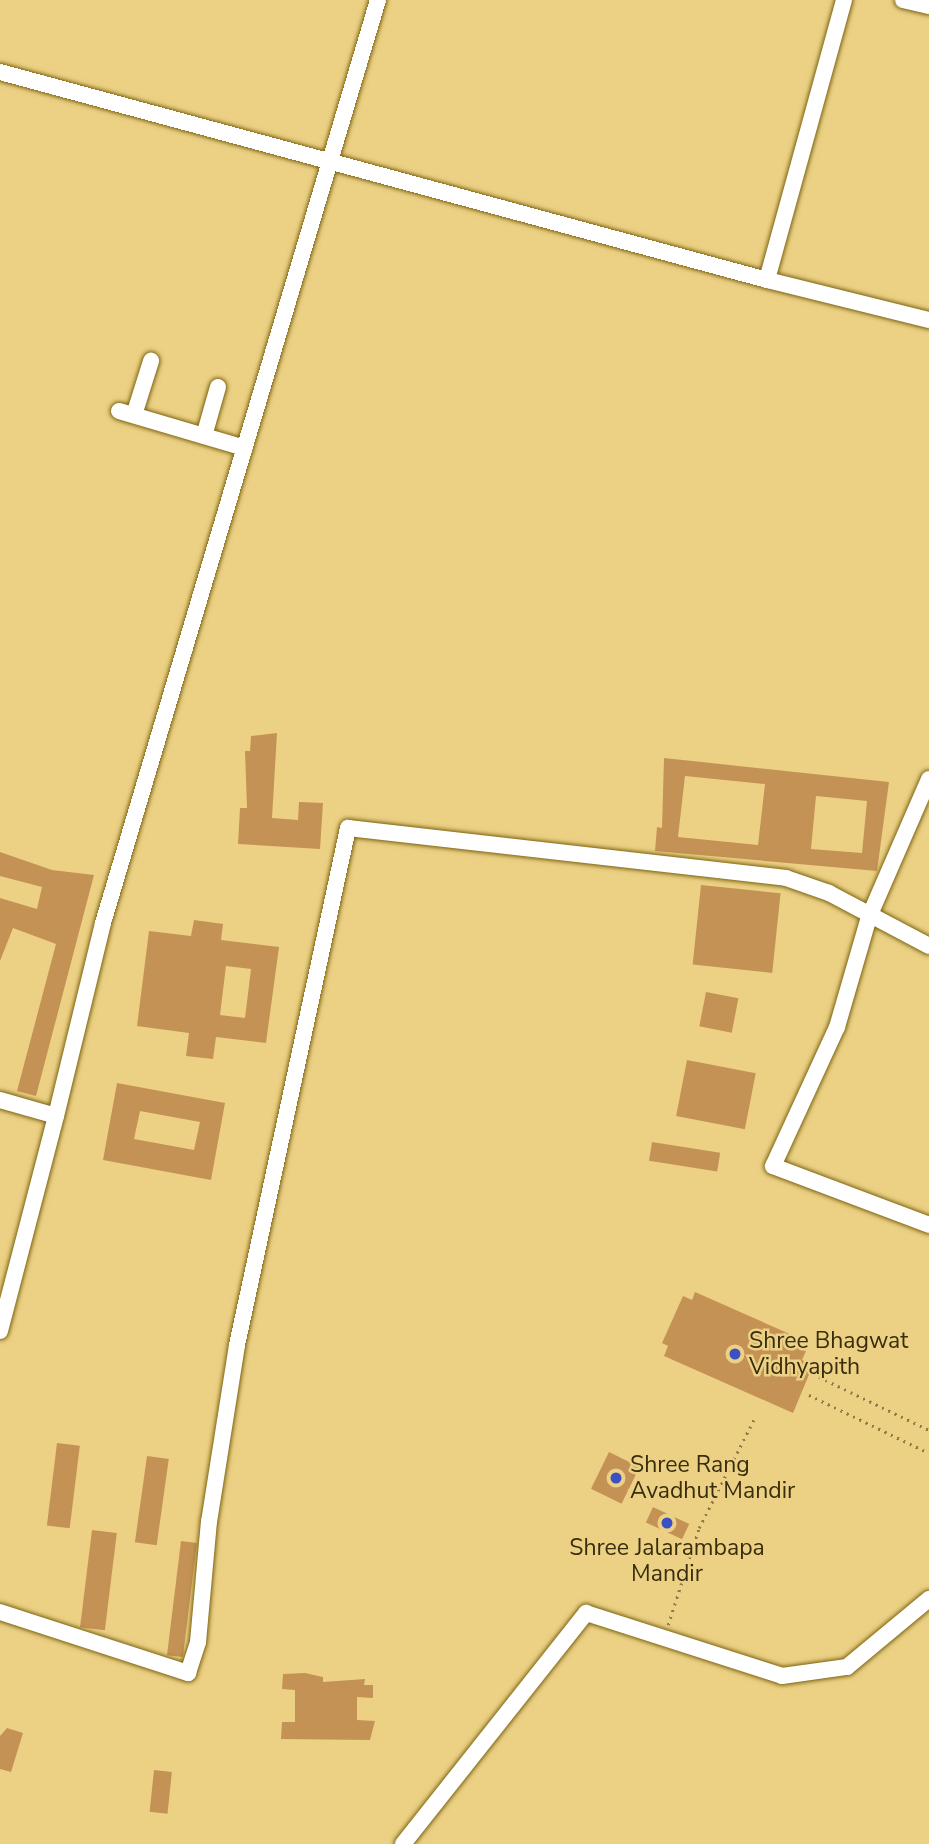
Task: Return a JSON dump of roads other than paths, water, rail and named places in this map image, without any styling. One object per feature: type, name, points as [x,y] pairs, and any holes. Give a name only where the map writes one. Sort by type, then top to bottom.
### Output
[{"type":"street","points":[[0,1331],[103,923],[332,162],[378,0]]},
{"type":"street","points":[[767,280],[844,0]]},
{"type":"street","points":[[903,0],[929,6]]},
{"type":"street","points":[[0,72],[767,280],[929,320]]},
{"type":"street","points":[[151,361],[127,413],[245,448]]},
{"type":"street","points":[[204,436],[218,387]]},
{"type":"street","points":[[929,779],[869,917],[837,1027],[773,1167],[929,1225]]},
{"type":"street","points":[[0,1612],[188,1673],[198,1642],[209,1522],[237,1345],[348,828],[786,878],[829,894],[929,946]]},
{"type":"street","points":[[0,1100],[56,1116]]},
{"type":"street","points":[[403,1844],[586,1613],[782,1676],[847,1667],[929,1599]]},
{"type":"place","name":"Shree Bhagwat Vidhyapith","points":[[735,1354]]},
{"type":"place","name":"Shree Rang Avadhut Mandir","points":[[616,1478]]},
{"type":"place","name":"Shree Jalarambapa Mandir","points":[[667,1523]]}]
